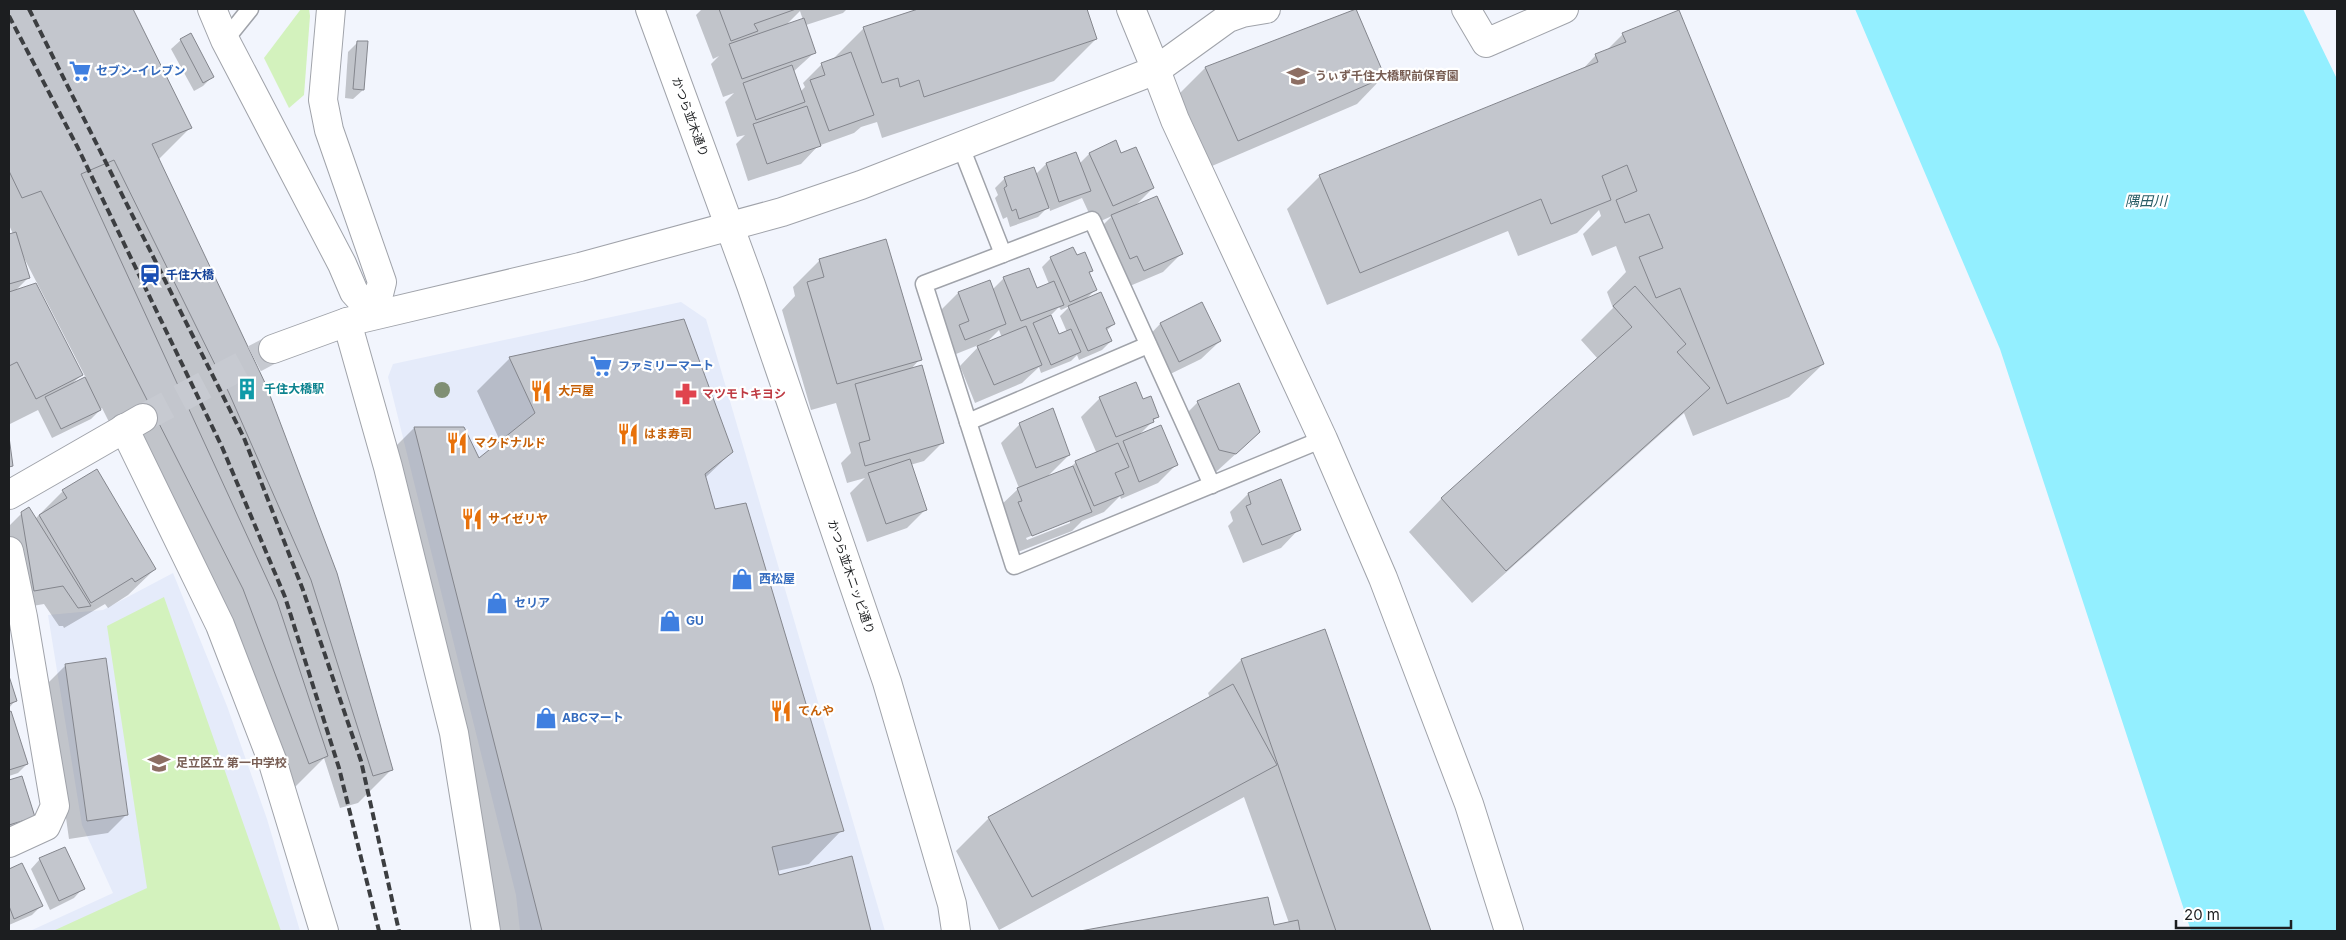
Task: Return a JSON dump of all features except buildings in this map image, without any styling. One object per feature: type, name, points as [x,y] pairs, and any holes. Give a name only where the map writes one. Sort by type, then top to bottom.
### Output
[{"type":"street","points":[[212,9],[225,40],[342,264],[354,292],[374,314]]},
{"type":"street","points":[[331,9],[323,100],[329,130],[382,282],[374,314]]},
{"type":"street","name":"かつら並木通り","points":[[650,9],[729,227]]},
{"type":"street","points":[[1131,9],[1175,120],[1323,439],[1383,578],[1469,804],[1508,931]]},
{"type":"street","points":[[1466,9],[1486,43],[1564,9]]},
{"type":"street","points":[[273,349],[374,314],[580,267],[782,212],[861,185],[1156,70],[1228,18],[1250,10]]},
{"type":"street","name":"かつら並木ニッピ通り","points":[[729,227],[886,682],[952,904],[956,931]]},
{"type":"street","points":[[347,322],[388,467],[454,733],[486,931]]},
{"type":"street","points":[[9,495],[134,423],[220,625],[272,760],[324,931]]},
{"type":"street","points":[[9,551],[16,620],[55,806],[46,826],[9,843]]},
{"type":"lane","points":[[225,40],[250,9]]},
{"type":"lane","points":[[961,147],[1003,254]]},
{"type":"lane","points":[[1212,485],[1092,220],[924,284],[1014,566],[1212,485],[1323,439]]},
{"type":"lane","points":[[968,422],[1148,345]]},
{"type":"shaded area","points":[[681,302],[706,319],[885,931],[520,931],[516,895],[388,377],[393,364]]},
{"type":"shaded area","name":"足立区立 第一中学校","points":[[173,573],[227,706],[267,819],[300,931],[30,931],[113,893],[82,825],[48,615],[103,610]]},
{"type":"green space","points":[[301,9],[309,9],[310,16],[304,95],[289,108],[264,58]]},
{"type":"green space","points":[[164,597],[281,931],[53,931],[147,888],[107,626]]},
{"type":"water","name":"隅田川","points":[[1855,9],[2303,9],[2337,79],[2337,931],[2191,931],[2000,349]]},
{"type":"tunnel","points":[[143,418],[273,349]]},
{"type":"railway","points":[[29,9],[244,438],[303,590],[361,761],[399,931]]},
{"type":"railway","points":[[9,16],[78,148],[222,447],[285,597],[339,768],[379,931]]},
{"type":"place","name":"セブン-イレブン","points":[[80,71]]},
{"type":"place","name":"うぃず千住大橋駅前保育園","points":[[1298,76]]},
{"type":"place","name":"千住大橋","points":[[150,275]]},
{"type":"place","name":"ファミリーマート","points":[[601,366]]},
{"type":"place","name":"千住大橋駅","points":[[247,389]]},
{"type":"place","name":"大戸屋","points":[[541,391]]},
{"type":"place","name":"マツモトキヨシ","points":[[686,394]]},
{"type":"place","name":"はま寿司","points":[[628,434]]},
{"type":"place","name":"マクドナルド","points":[[457,443]]},
{"type":"place","name":"サイゼリヤ","points":[[472,519]]},
{"type":"place","name":"西松屋","points":[[742,579]]},
{"type":"place","name":"セリア","points":[[497,603]]},
{"type":"place","name":"GU","points":[[670,621]]},
{"type":"place","name":"てんや","points":[[781,711]]},
{"type":"place","name":"ABCマート","points":[[546,718]]},
{"type":"place","name":"足立区立 第一中学校","points":[[159,763]]}]
